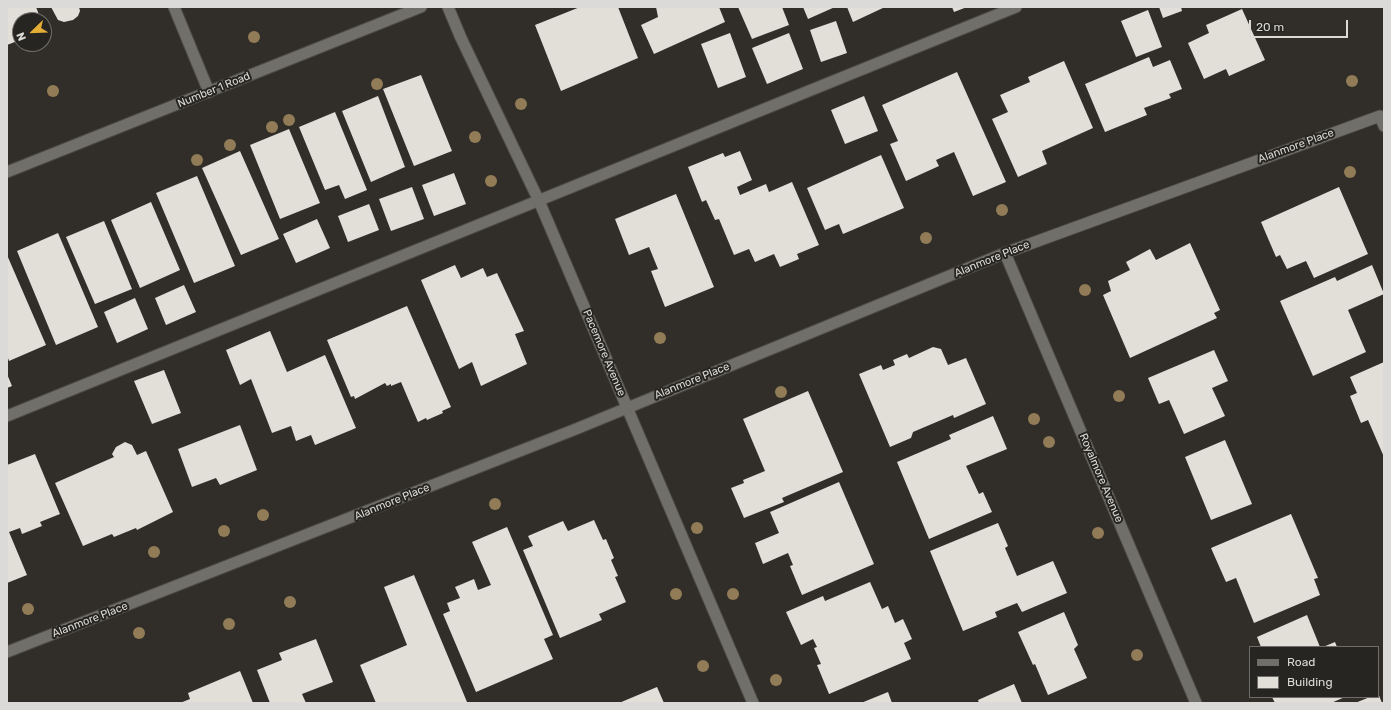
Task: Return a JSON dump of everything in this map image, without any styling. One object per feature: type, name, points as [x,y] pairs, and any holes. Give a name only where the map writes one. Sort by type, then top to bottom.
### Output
[{"type":"street","points":[[174,7],[209,92]]},
{"type":"street","name":"Number 1 Road","points":[[7,172],[421,7]]},
{"type":"street","name":"Pacemore Avenue","points":[[448,7],[461,38],[539,202],[753,703]]},
{"type":"street","points":[[7,416],[539,202],[1016,7]]},
{"type":"street","name":"Alanmore Place","points":[[7,652],[628,408],[1005,253],[1382,121]]},
{"type":"street","name":"Royalmore Avenue","points":[[1005,253],[1196,703]]},
{"type":"building","points":[[7,7],[36,7],[38,12],[12,12],[12,43],[7,45]]},
{"type":"building","points":[[51,7],[79,7],[80,11],[78,16],[73,20],[64,22],[58,20]]},
{"type":"building","points":[[580,7],[618,7],[638,58],[561,91],[535,25]]},
{"type":"building","points":[[656,7],[719,7],[725,22],[654,54],[641,25],[658,17]]},
{"type":"building","points":[[738,7],[782,7],[789,25],[752,39]]},
{"type":"building","points":[[803,7],[835,7],[808,19]]},
{"type":"building","points":[[847,7],[885,7],[853,22]]},
{"type":"building","points":[[952,7],[967,7],[954,12]]},
{"type":"building","points":[[1159,7],[1181,7],[1182,11],[1163,18]]},
{"type":"building","points":[[1242,9],[1265,60],[1229,76],[1226,69],[1204,79],[1188,43],[1209,33],[1206,25]]},
{"type":"building","points":[[1148,10],[1162,47],[1136,57],[1121,21]]},
{"type":"building","points":[[836,21],[847,53],[821,62],[810,30]]},
{"type":"building","points":[[730,33],[746,77],[718,88],[701,44]]},
{"type":"building","points":[[789,33],[803,69],[767,84],[752,48]]},
{"type":"building","points":[[1149,57],[1153,67],[1170,60],[1182,89],[1169,94],[1171,98],[1144,108],[1147,115],[1105,132],[1085,84]]},
{"type":"building","points":[[1064,61],[1093,128],[1042,151],[1047,164],[1018,177],[992,119],[1008,112],[1000,95],[1030,82],[1028,77]]},
{"type":"building","points":[[957,72],[1006,182],[973,196],[954,152],[936,160],[939,166],[906,181],[890,144],[898,141],[882,105]]},
{"type":"building","points":[[421,75],[452,151],[414,166],[383,89]]},
{"type":"building","points":[[378,96],[405,167],[371,182],[342,111]]},
{"type":"building","points":[[864,96],[878,131],[845,144],[831,110]]},
{"type":"building","points":[[335,112],[367,190],[345,199],[339,185],[325,190],[299,127]]},
{"type":"building","points":[[289,129],[320,203],[280,219],[250,145]]},
{"type":"building","points":[[240,151],[279,239],[241,255],[202,168]]},
{"type":"building","points":[[740,151],[752,180],[737,187],[740,195],[766,184],[769,192],[792,182],[819,245],[797,254],[799,259],[780,267],[774,254],[755,262],[749,249],[734,255],[719,219],[715,220],[706,200],[702,202],[688,167],[723,153],[725,157]]},
{"type":"building","points":[[881,155],[904,208],[843,234],[839,224],[825,230],[807,188]]},
{"type":"building","points":[[454,173],[466,204],[434,216],[422,185]]},
{"type":"building","points":[[197,176],[235,266],[194,283],[156,193]]},
{"type":"building","points":[[412,187],[424,219],[391,231],[379,199]]},
{"type":"building","points":[[1339,187],[1368,254],[1314,278],[1306,261],[1287,269],[1280,255],[1276,257],[1261,222]]},
{"type":"building","points":[[676,194],[714,287],[665,307],[651,271],[658,269],[649,247],[629,255],[615,219]]},
{"type":"building","points":[[151,202],[180,270],[140,288],[111,220]]},
{"type":"building","points":[[369,204],[379,230],[348,242],[338,216]]},
{"type":"building","points":[[317,219],[330,248],[296,263],[283,234]]},
{"type":"building","points":[[104,221],[132,289],[95,304],[66,237]]},
{"type":"building","points":[[58,233],[98,327],[56,345],[17,251]]},
{"type":"building","points":[[1190,243],[1220,310],[1214,313],[1217,318],[1130,358],[1103,295],[1111,291],[1108,281],[1130,270],[1126,262],[1150,249],[1156,260]]},
{"type":"building","points":[[7,255],[46,345],[9,361],[7,355]]},
{"type":"building","points":[[455,265],[461,278],[483,268],[487,277],[497,273],[524,331],[515,334],[527,364],[481,386],[472,362],[459,369],[421,280]]},
{"type":"building","points":[[1372,265],[1384,294],[1348,310],[1366,352],[1313,376],[1280,301],[1335,277],[1337,281]]},
{"type":"building","points":[[184,285],[196,312],[166,325],[155,298]]},
{"type":"building","points":[[135,298],[148,329],[117,343],[104,312]]},
{"type":"building","points":[[407,306],[451,407],[442,411],[443,413],[418,422],[401,382],[391,386],[391,384],[387,386],[385,383],[355,399],[354,396],[351,397],[327,340]]},
{"type":"building","points":[[270,331],[287,372],[325,355],[356,428],[315,445],[311,435],[296,441],[291,426],[272,433],[251,379],[240,385],[226,350]]},
{"type":"building","points":[[933,347],[941,349],[948,365],[966,358],[986,404],[954,418],[953,415],[913,432],[911,438],[890,447],[859,374],[881,365],[883,370],[895,365],[893,360],[907,354],[909,358]]},
{"type":"building","points":[[1214,350],[1228,381],[1212,388],[1225,416],[1184,434],[1169,400],[1159,404],[1148,378]]},
{"type":"building","points":[[1384,362],[1384,457],[1368,420],[1361,423],[1350,396],[1357,393],[1350,377]]},
{"type":"building","points":[[164,370],[181,413],[152,424],[134,381]]},
{"type":"building","points":[[7,374],[12,386],[7,388]]},
{"type":"building","points":[[808,391],[843,472],[782,498],[784,502],[744,518],[731,488],[744,483],[743,480],[765,471],[743,419]]},
{"type":"building","points":[[993,416],[1007,449],[966,466],[979,494],[983,492],[992,512],[929,539],[897,462],[951,439],[949,435]]},
{"type":"building","points":[[240,425],[257,470],[220,485],[216,478],[192,487],[178,449]]},
{"type":"building","points":[[1225,440],[1252,504],[1211,520],[1185,457]]},
{"type":"building","points":[[125,442],[132,445],[137,455],[146,451],[173,512],[137,530],[136,528],[114,537],[112,534],[83,546],[55,483],[114,457],[112,454],[116,447]]},
{"type":"building","points":[[35,454],[60,514],[40,522],[42,526],[22,534],[20,528],[9,532],[27,575],[7,583],[7,465]]},
{"type":"building","points":[[839,482],[874,564],[802,595],[790,566],[793,565],[788,553],[763,564],[755,543],[779,533],[770,512]]},
{"type":"building","points":[[1291,514],[1318,578],[1314,579],[1320,595],[1254,623],[1236,578],[1226,582],[1211,548]]},
{"type":"building","points":[[594,520],[603,540],[606,539],[614,558],[611,560],[618,576],[615,577],[626,602],[599,614],[602,620],[560,638],[523,550],[533,546],[528,536],[563,521],[568,531]]},
{"type":"building","points":[[998,523],[1008,546],[1005,548],[1017,576],[1053,561],[1067,593],[1022,612],[1017,603],[995,612],[997,617],[963,631],[930,551]]},
{"type":"building","points":[[507,527],[553,635],[544,639],[553,659],[476,692],[443,614],[450,611],[447,603],[460,598],[455,587],[474,579],[478,590],[491,585],[472,542]]},
{"type":"building","points":[[414,575],[467,702],[376,703],[360,665],[407,645],[384,587]]},
{"type":"building","points":[[870,582],[882,609],[888,606],[895,623],[903,619],[912,639],[904,643],[911,659],[829,694],[817,665],[821,664],[814,648],[817,647],[813,639],[801,645],[786,612],[823,596],[825,601]]},
{"type":"building","points":[[1064,612],[1078,645],[1074,649],[1087,678],[1048,695],[1035,664],[1033,665],[1018,632]]},
{"type":"building","points":[[1307,615],[1320,646],[1261,646],[1257,637]]},
{"type":"building","points":[[316,639],[333,682],[302,694],[306,703],[270,703],[257,670],[282,660],[279,653]]},
{"type":"building","points":[[1335,642],[1337,646],[1325,646]]},
{"type":"building","points":[[240,671],[253,703],[180,703],[190,699],[188,693]]},
{"type":"building","points":[[1014,684],[1022,703],[979,703],[978,700]]},
{"type":"building","points":[[657,687],[664,703],[619,703]]},
{"type":"building","points":[[888,692],[892,703],[861,703]]},
{"type":"building","points":[[1379,696],[1382,703],[1355,703],[1368,698],[1379,698]]},
{"type":"building","points":[[1272,698],[1343,698],[1331,703],[1275,703]]}]
